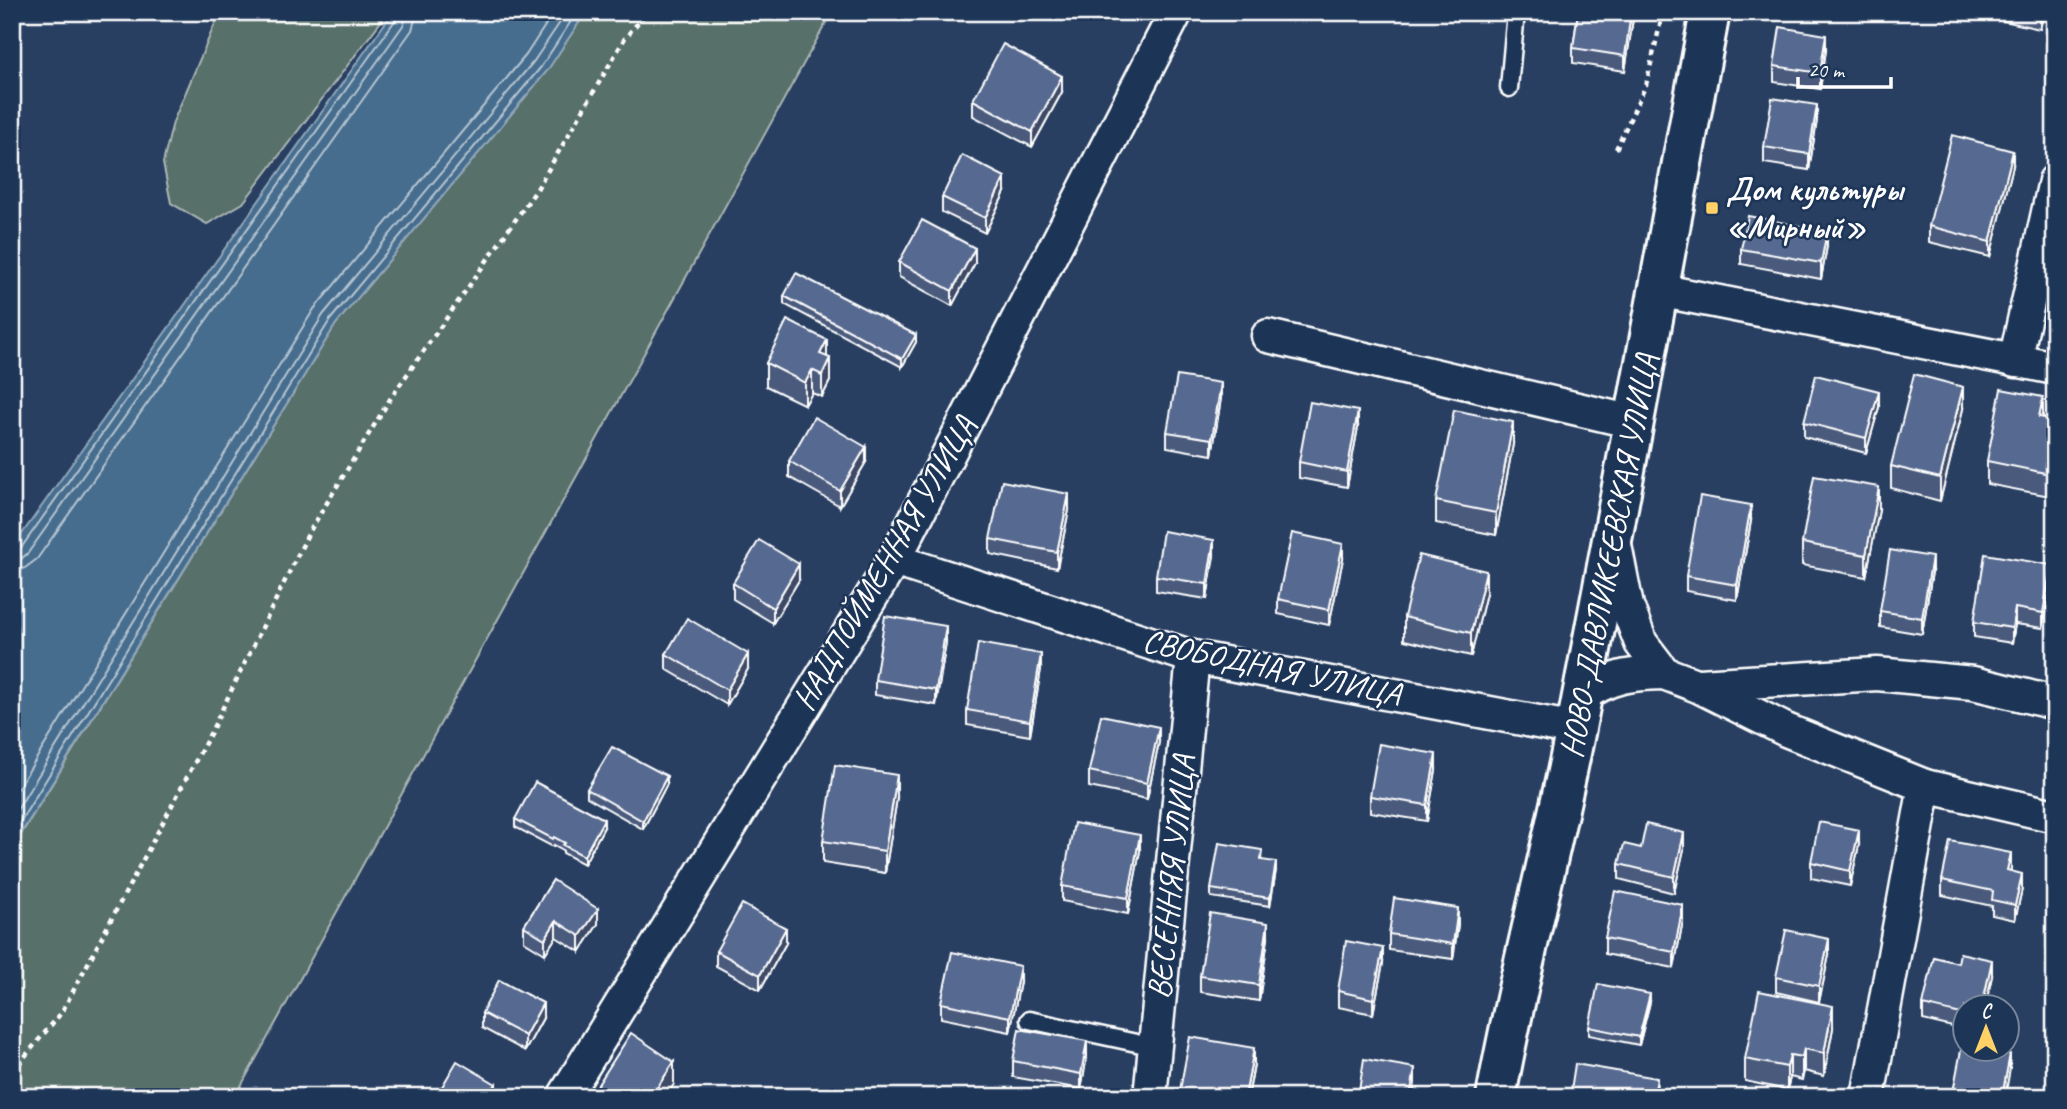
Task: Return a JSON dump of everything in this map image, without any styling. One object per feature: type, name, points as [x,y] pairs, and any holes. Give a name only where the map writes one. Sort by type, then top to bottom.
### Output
[{"type":"street","name":"НАДПОЙМЕННАЯ УЛИЦА","points":[[564,1097],[894,560],[1176,12]]},
{"type":"street","name":"НОВО-ДАВЛИКЕЕВСКАЯ УЛИЦА","points":[[1496,1097],[1550,856],[1710,12]]},
{"type":"street","points":[[2015,360],[2055,181]]},
{"type":"street","points":[[1658,290],[2055,368]]},
{"type":"street","points":[[1268,336],[1633,422]]},
{"type":"street","points":[[1613,530],[1627,606],[1641,643],[1664,673]]},
{"type":"street","name":"СВОБОДНАЯ УЛИЦА","points":[[894,560],[1193,657],[1578,712]]},
{"type":"street","name":"ВЕСЕННЯЯ УЛИЦА","points":[[1150,1097],[1193,657]]},
{"type":"street","points":[[1578,712],[1602,682],[1628,674],[1664,673],[1698,685],[1786,730],[1925,786],[2055,816]]},
{"type":"street","points":[[1698,685],[1877,674],[1973,683],[2055,703]]},
{"type":"street","points":[[1868,1097],[1925,786]]},
{"type":"lane","points":[[1509,88],[1516,12]]},
{"type":"lane","points":[[1029,1020],[1155,1047]]},
{"type":"path","points":[[12,1072],[62,1012],[211,732],[308,534],[391,396],[537,189],[625,38],[647,12]]},
{"type":"path","points":[[1616,149],[1646,85],[1663,12]]},
{"type":"green space","points":[[220,12],[388,12],[243,203],[207,224],[171,203],[163,163],[173,122]]},
{"type":"green space","points":[[586,12],[832,12],[235,1097],[12,1097],[12,849],[336,324],[547,71]]},
{"type":"water","points":[[393,12],[586,12],[547,71],[336,324],[12,848],[12,548]]},
{"type":"building","points":[[1578,12],[1631,12],[1625,56],[1573,48]]},
{"type":"building","points":[[1780,27],[1826,35],[1820,73],[1774,66]]},
{"type":"building","points":[[1003,44],[1062,76],[1032,132],[973,100]]},
{"type":"building","points":[[1772,98],[1817,105],[1809,154],[1764,147]]},
{"type":"building","points":[[1952,135],[2013,151],[1990,242],[1929,226]]},
{"type":"building","points":[[962,155],[1005,177],[985,218],[942,197]]},
{"type":"building","points":[[1748,216],[1827,231],[1821,263],[1741,249]]},
{"type":"building","points":[[922,220],[975,248],[952,291],[899,262]]},
{"type":"building","points":[[796,273],[916,335],[902,359],[784,296]]},
{"type":"building","points":[[787,320],[827,340],[820,354],[830,358],[822,375],[812,370],[805,383],[766,363]]},
{"type":"building","points":[[1914,374],[1963,387],[1940,478],[1891,466]]},
{"type":"building","points":[[1816,375],[1879,391],[1866,438],[1804,422]]},
{"type":"building","points":[[1177,376],[1221,383],[1212,439],[1167,432]]},
{"type":"building","points":[[2001,389],[2043,397],[2039,417],[2055,420],[2055,475],[1987,461]]},
{"type":"building","points":[[1310,402],[1358,411],[1347,472],[1299,462]]},
{"type":"building","points":[[1454,410],[1513,422],[1496,513],[1436,501]]},
{"type":"building","points":[[814,417],[866,447],[840,491],[789,461]]},
{"type":"building","points":[[1814,476],[1879,487],[1866,555],[1802,543]]},
{"type":"building","points":[[1002,481],[1069,494],[1057,552],[990,539]]},
{"type":"building","points":[[1700,496],[1751,505],[1737,585],[1686,576]]},
{"type":"building","points":[[1163,531],[1214,540],[1207,584],[1156,576]]},
{"type":"building","points":[[1292,533],[1343,544],[1329,610],[1278,599]]},
{"type":"building","points":[[759,540],[799,564],[773,608],[733,583]]},
{"type":"building","points":[[1890,550],[1932,557],[1922,618],[1880,611]]},
{"type":"building","points":[[1985,554],[2051,565],[2043,613],[2015,608],[2012,628],[1974,622]]},
{"type":"building","points":[[1419,555],[1486,571],[1471,633],[1404,617]]},
{"type":"building","points":[[885,616],[946,626],[936,690],[875,680]]},
{"type":"building","points":[[687,618],[748,654],[727,690],[666,654]]},
{"type":"building","points":[[978,643],[1041,654],[1030,721],[967,710]]},
{"type":"building","points":[[1101,715],[1159,727],[1147,783],[1089,771]]},
{"type":"building","points":[[1379,744],[1436,754],[1427,805],[1370,796]]},
{"type":"building","points":[[612,747],[667,776],[643,821],[587,789]]},
{"type":"building","points":[[835,765],[897,775],[885,851],[823,841]]},
{"type":"building","points":[[535,782],[604,819],[584,856],[554,837],[553,839],[515,819]]},
{"type":"building","points":[[1819,822],[1859,830],[1850,871],[1811,862]]},
{"type":"building","points":[[1074,823],[1140,835],[1128,898],[1062,886]]},
{"type":"building","points":[[1646,824],[1684,833],[1674,877],[1619,864],[1624,844],[1641,848]]},
{"type":"building","points":[[1950,841],[2011,853],[2007,870],[2022,874],[2015,905],[1992,900],[1993,891],[1942,880]]},
{"type":"building","points":[[1219,843],[1262,850],[1261,860],[1276,862],[1270,898],[1211,889]]},
{"type":"building","points":[[553,880],[598,909],[580,936],[556,921],[545,939],[524,926]]},
{"type":"building","points":[[1615,891],[1683,905],[1674,952],[1605,938]]},
{"type":"building","points":[[1394,898],[1458,908],[1453,944],[1389,934]]},
{"type":"building","points":[[742,904],[786,928],[760,975],[716,951]]},
{"type":"building","points":[[1210,913],[1268,923],[1259,985],[1200,976]]},
{"type":"building","points":[[1786,930],[1829,939],[1819,986],[1776,977]]},
{"type":"building","points":[[1346,941],[1383,948],[1373,999],[1338,991]]},
{"type":"building","points":[[952,952],[1020,966],[1010,1017],[941,1003]]},
{"type":"building","points":[[1960,953],[1992,960],[1985,993],[1952,993],[1952,1012],[1923,1005],[1934,957],[1958,963]]},
{"type":"building","points":[[499,980],[543,1003],[525,1036],[482,1013]]},
{"type":"building","points":[[1598,984],[1650,994],[1639,1037],[1589,1027]]},
{"type":"building","points":[[1759,991],[1833,1006],[1824,1053],[1804,1049],[1802,1057],[1790,1055],[1787,1067],[1745,1059]]},
{"type":"building","points":[[1019,1029],[1087,1041],[1081,1074],[1013,1061]]},
{"type":"building","points":[[631,1033],[674,1062],[651,1097],[590,1097]]},
{"type":"building","points":[[1190,1037],[1254,1048],[1245,1097],[1217,1097],[1180,1090]]},
{"type":"building","points":[[1364,1059],[1415,1068],[1410,1097],[1358,1097]]},
{"type":"building","points":[[457,1061],[496,1084],[488,1097],[436,1097]]},
{"type":"building","points":[[1575,1064],[1657,1078],[1654,1097],[1570,1097]]},
{"type":"building","points":[[1958,1064],[2008,1064],[2002,1097],[1952,1097]]},
{"type":"building","points":[[1747,1091],[1778,1097],[1746,1097]]},
{"type":"place","name":"Дом культуры «Мирный»","points":[[1712,208]]}]
